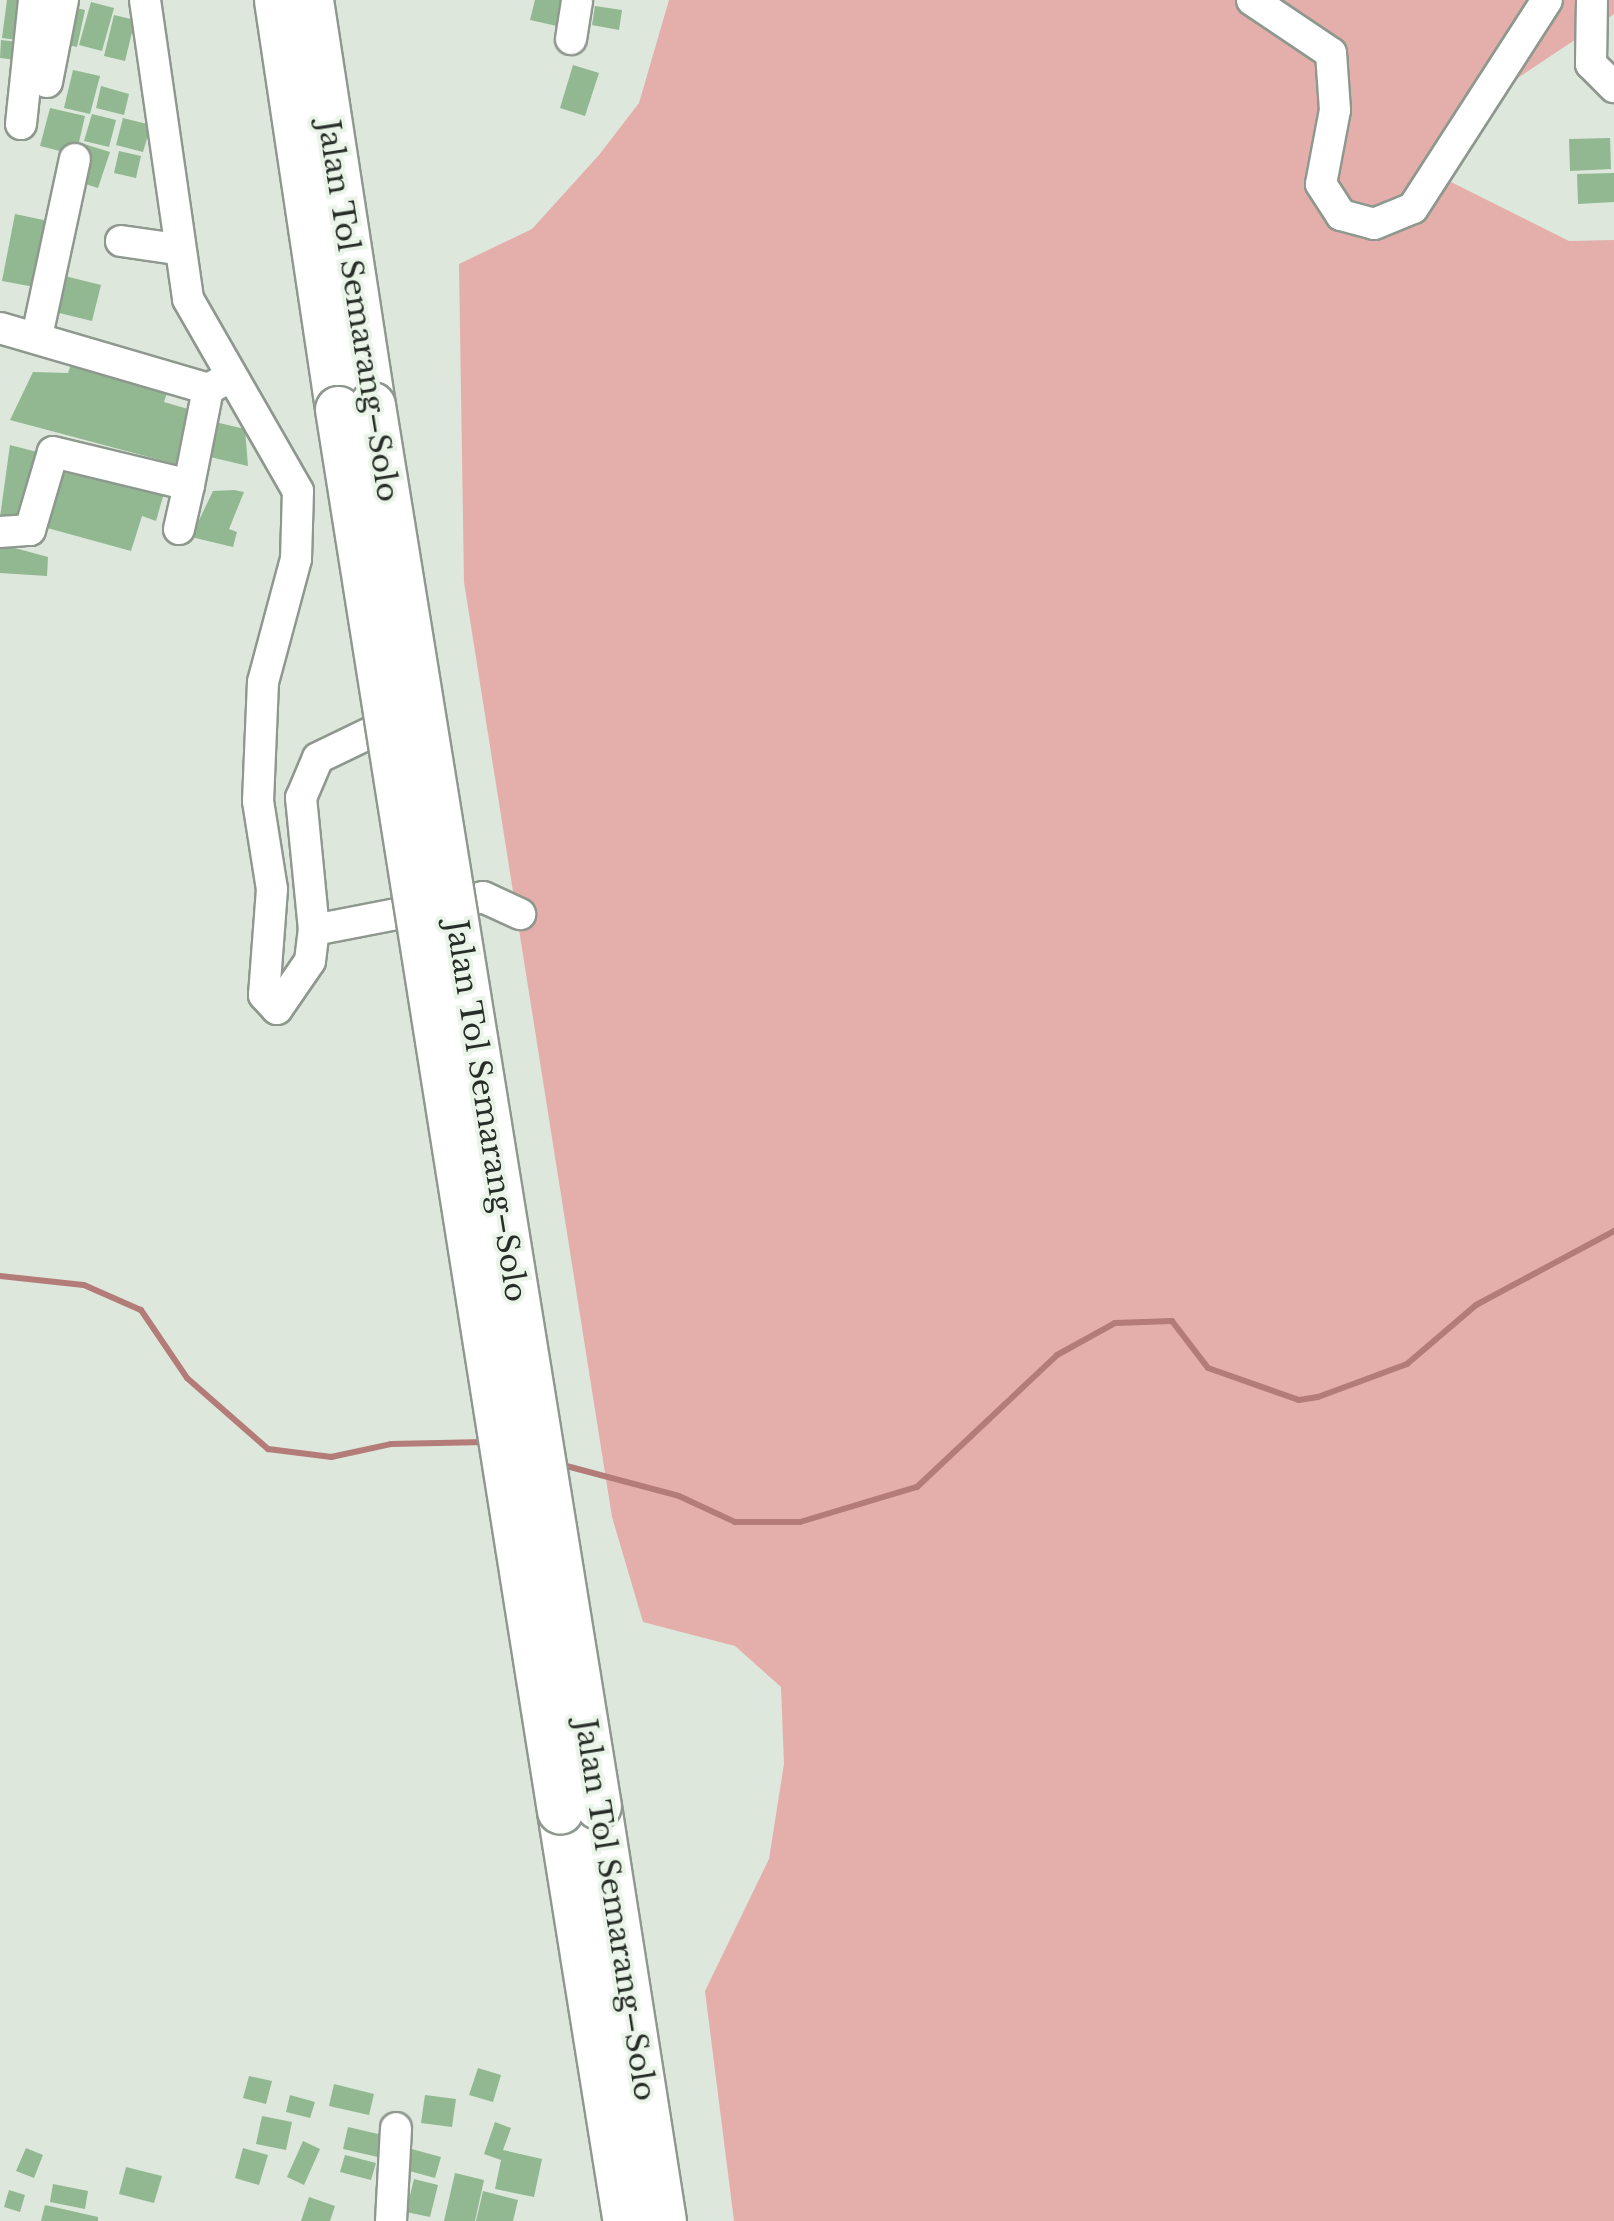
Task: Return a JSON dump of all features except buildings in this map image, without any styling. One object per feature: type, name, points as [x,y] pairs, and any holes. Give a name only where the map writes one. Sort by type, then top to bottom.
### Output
[{"type":"highway","name":"Jalan Tol Semarang–Solo","points":[[277,0],[355,407],[579,1808],[663,2221]]},
{"type":"highway","name":"Jalan Tol Semarang–Solo","points":[[310,0],[355,407]]},
{"type":"highway","name":"Jalan Tol Semarang–Solo","points":[[579,1808],[626,2221]]},
{"type":"street","points":[[21,124],[34,0]]},
{"type":"street","points":[[48,82],[63,0]]},
{"type":"street","points":[[144,0],[176,249],[188,299],[219,383],[290,470],[300,521],[263,682],[258,801],[272,889],[264,995],[277,1009],[310,961],[314,930],[301,798],[318,758],[370,733]]},
{"type":"street","points":[[570,39],[577,0]]},
{"type":"street","points":[[1252,0],[1331,53],[1335,110],[1321,184],[1341,215],[1374,224],[1413,208],[1548,0]]},
{"type":"street","points":[[1592,0],[1591,64],[1614,87]]},
{"type":"street","points":[[36,336],[75,159]]},
{"type":"street","points":[[121,241],[176,249]]},
{"type":"street","points":[[0,328],[219,383]]},
{"type":"street","points":[[179,529],[219,383]]},
{"type":"street","points":[[0,532],[30,530],[53,452],[189,485]]},
{"type":"street","points":[[314,930],[483,897],[520,914]]},
{"type":"street","points":[[391,2221],[396,2128]]},
{"type":"shaded area","points":[[669,0],[1614,0],[1614,14],[1465,113],[1443,178],[1569,241],[1614,240],[1614,2221],[734,2221],[705,1991],[769,1859],[784,1764],[781,1687],[735,1646],[643,1622],[612,1517],[464,582],[459,264],[532,229],[599,155],[639,103]]},
{"type":"waterway","points":[[559,1464],[679,1496],[735,1522],[800,1522],[917,1487],[1057,1355],[1115,1323],[1172,1321],[1208,1368],[1299,1400],[1318,1397],[1407,1364],[1476,1305],[1614,1231]]},
{"type":"waterway","points":[[0,1276],[84,1285],[141,1310],[187,1378],[268,1449],[331,1457],[391,1444],[485,1442]]}]
